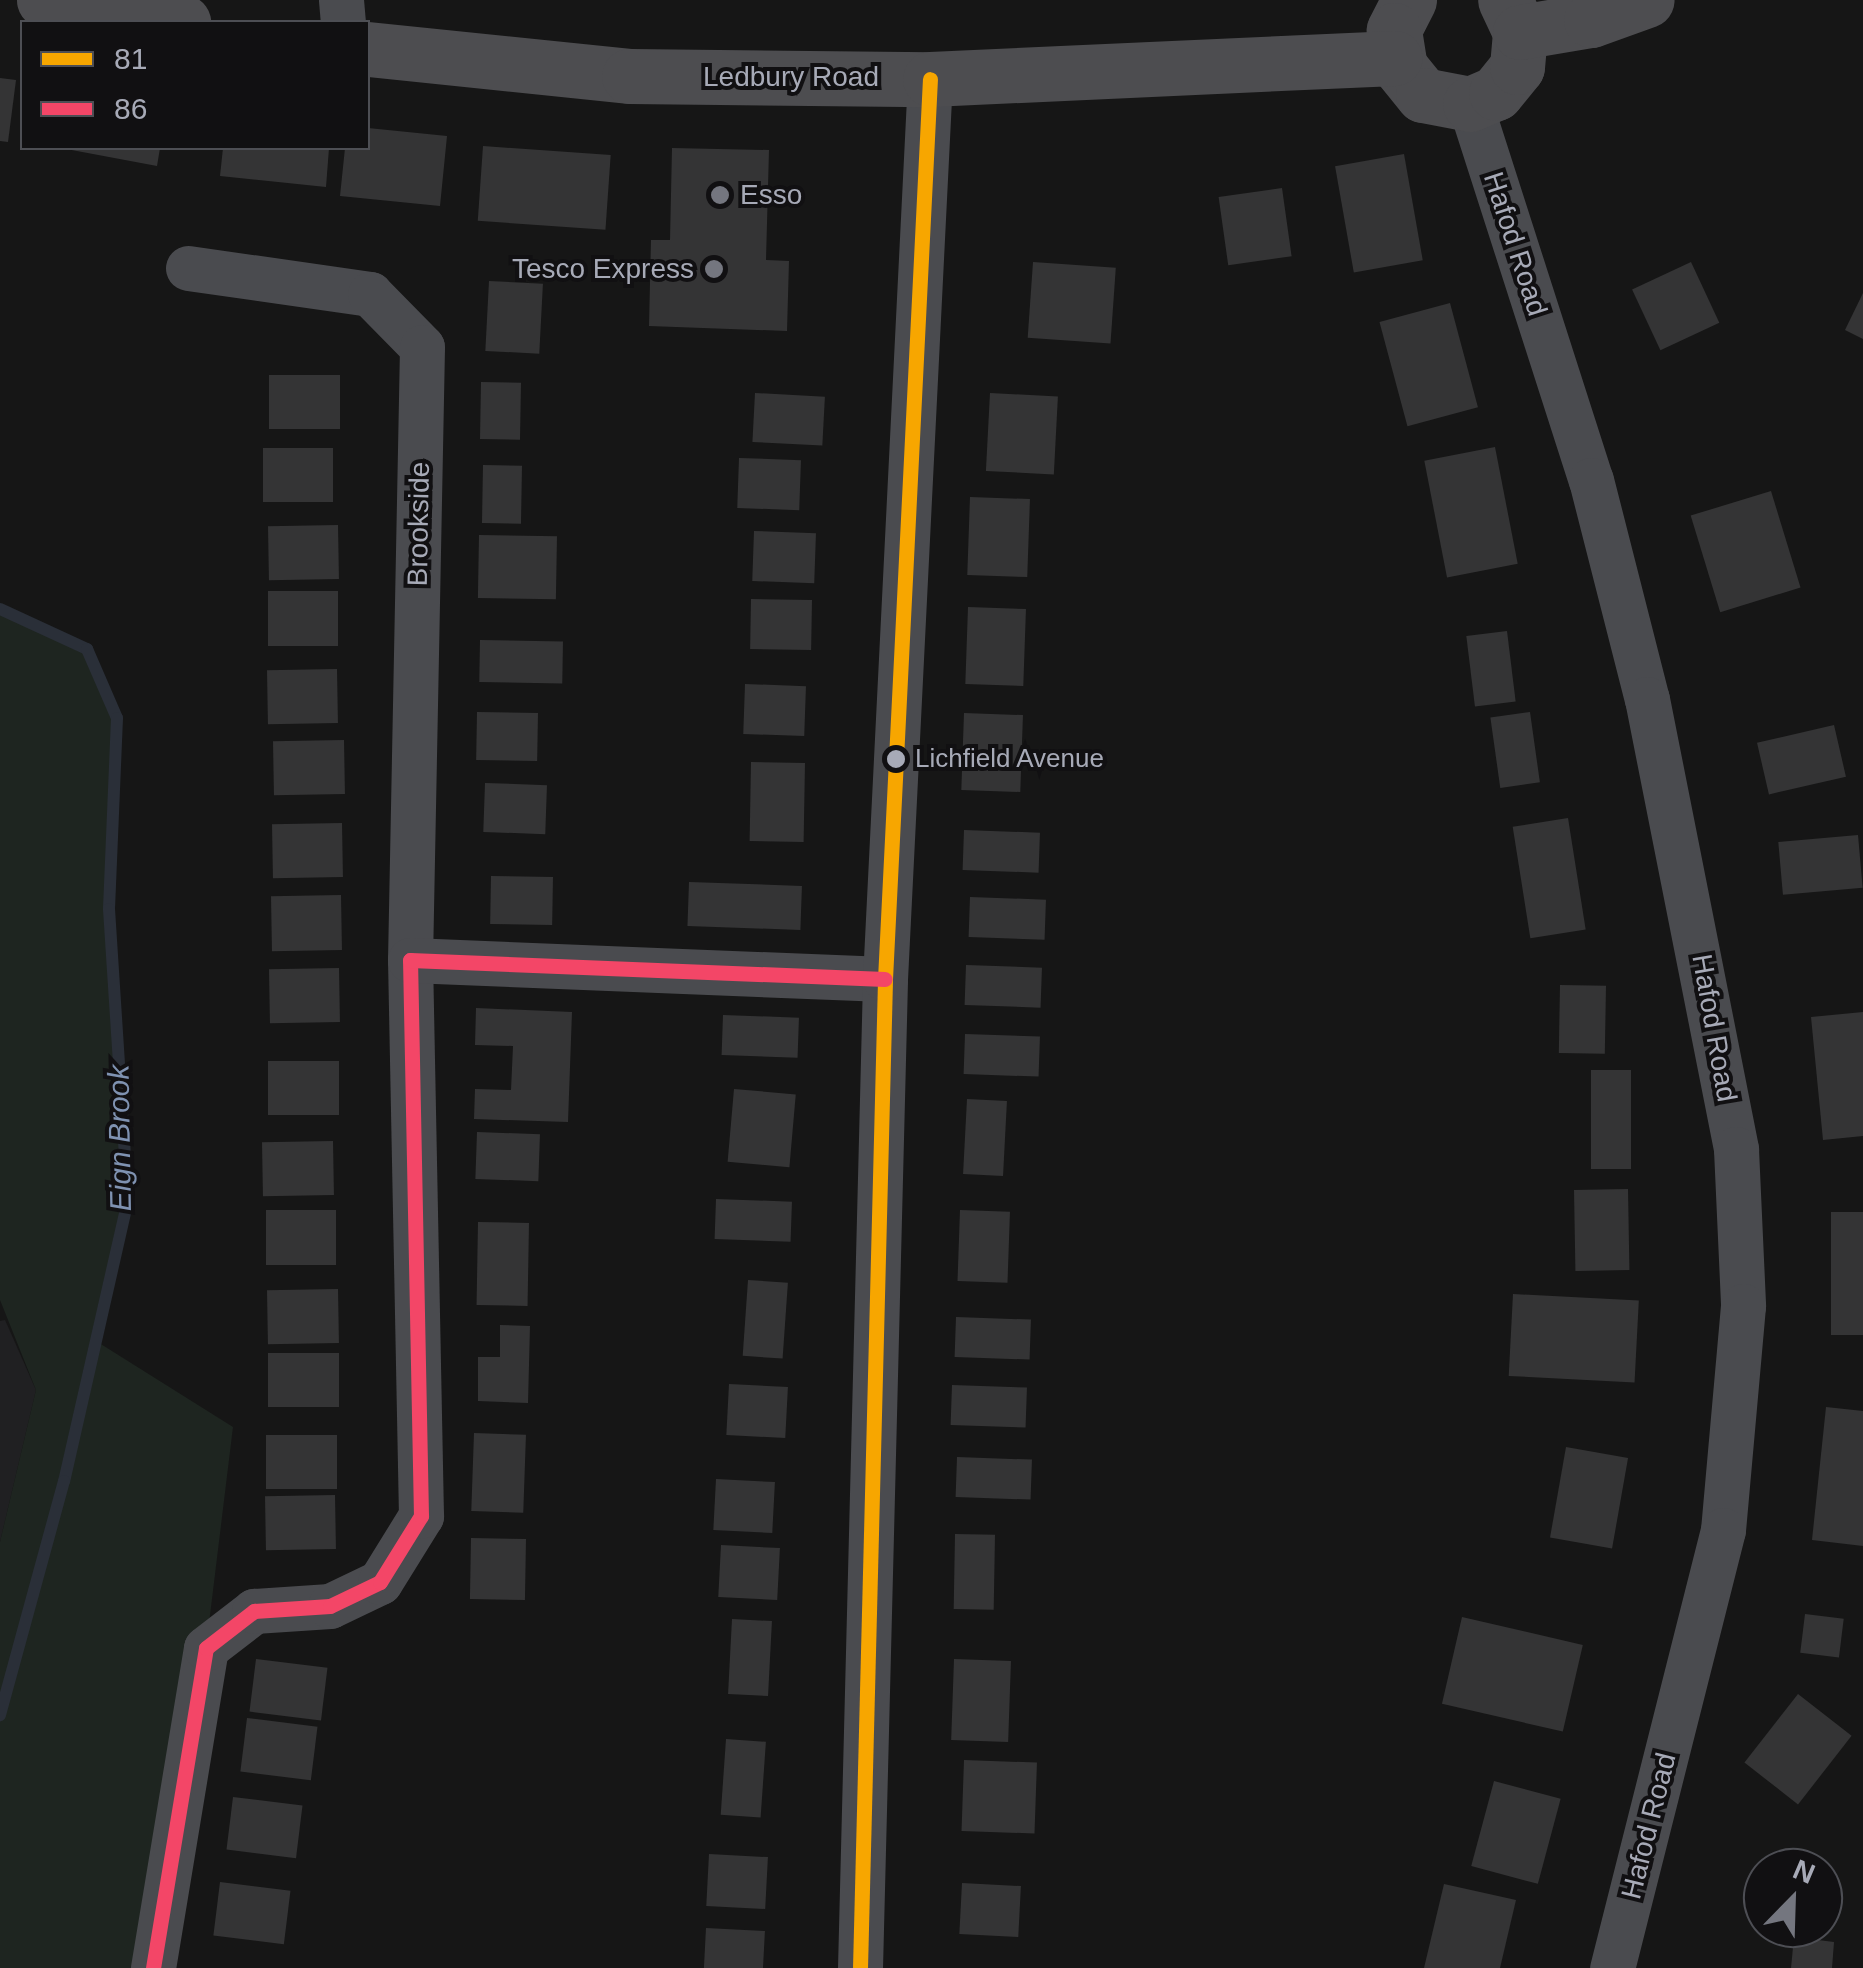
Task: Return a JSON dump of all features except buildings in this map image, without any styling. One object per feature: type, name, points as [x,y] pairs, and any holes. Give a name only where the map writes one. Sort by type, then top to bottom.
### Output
[{"type":"highway","points":[[44,0],[105,4],[174,20]]},
{"type":"highway","points":[[1409,0],[1394,30],[1395,58],[1423,95],[1470,104],[1504,86],[1521,54],[1512,16],[1591,20],[1647,0]]},
{"type":"highway","name":"Ledbury Road","points":[[370,49],[628,76],[930,78],[1395,58]]},
{"type":"street","points":[[860,1968],[885,979],[930,78]]},
{"type":"street","name":"Hafod Road","points":[[1470,104],[1596,498],[1690,894],[1736,1149],[1742,1306],[1724,1530],[1612,1968]]},
{"type":"street","name":"Brookside","points":[[153,1968],[206,1648],[254,1612],[330,1606],[380,1582],[421,1516],[410,960],[422,347],[370,294],[188,268]]},
{"type":"street","points":[[410,960],[885,979]]},
{"type":"shaded area","points":[[0,609],[87,649],[117,718],[109,909],[128,1200],[96,1341],[233,1427],[206,1648],[153,1968],[0,1968],[0,1542],[36,1390],[0,1300]]},
{"type":"shaded area","points":[[5,1320],[36,1390],[0,1542],[0,1321]]},
{"type":"waterway","name":"Eign Brook","points":[[0,609],[87,649],[117,718],[109,909],[128,1200],[64,1481],[0,1715]]},
{"type":"transit line","name":"81","points":[[860,1968],[885,979],[930,79]]},
{"type":"transit line","name":"86","points":[[153,1968],[206,1648],[254,1611],[330,1606],[380,1582],[421,1516],[410,960],[885,979]]},
{"type":"place","name":"Esso","points":[[720,195]]},
{"type":"place","name":"Tesco Express","points":[[714,269]]},
{"type":"place","name":"Lichfield Avenue","points":[[896,759]]}]
